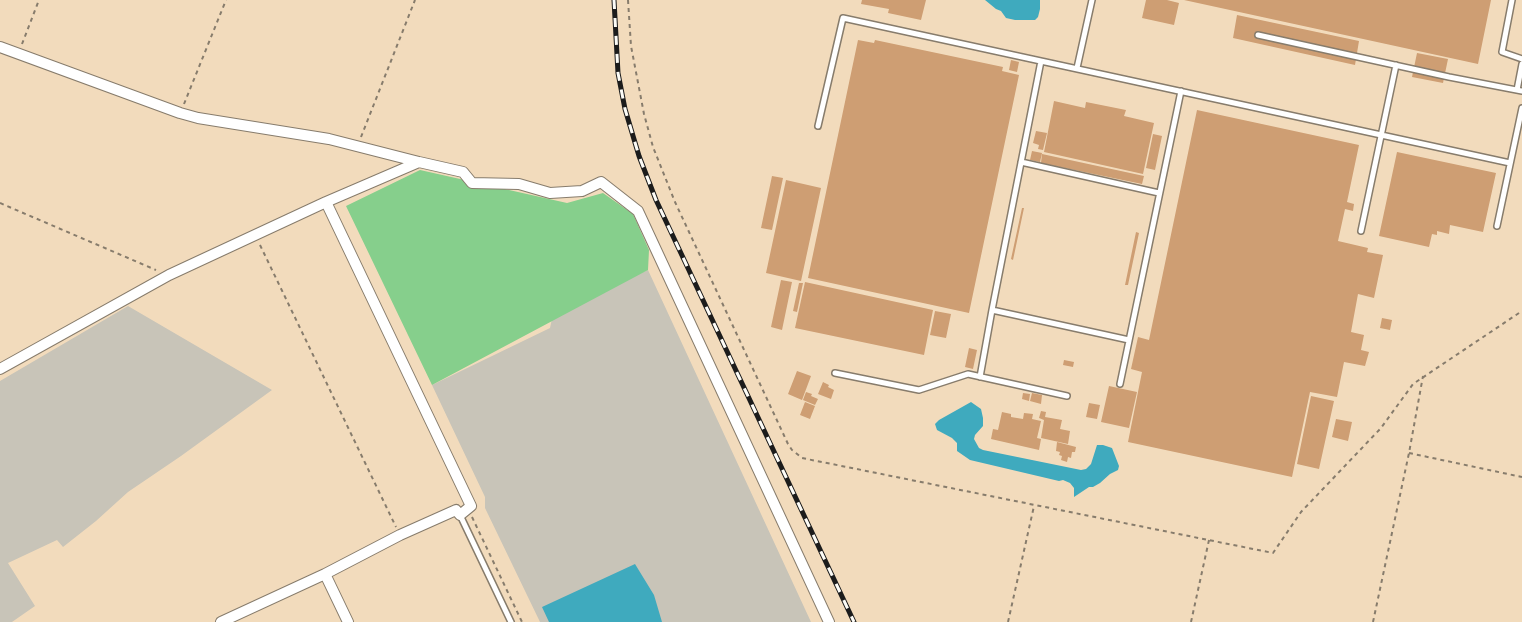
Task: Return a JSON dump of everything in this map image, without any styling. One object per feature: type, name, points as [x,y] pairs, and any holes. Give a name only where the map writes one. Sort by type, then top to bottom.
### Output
[{"type":"street","points":[[0,46],[180,113],[198,118],[329,139],[463,172],[472,183],[519,184],[550,193],[582,191],[601,182],[638,211],[829,622]]},
{"type":"street","points":[[0,369],[169,275],[326,202],[419,162]]},
{"type":"street","points":[[221,622],[325,574],[400,535],[456,510],[464,512],[471,506],[326,202]]},
{"type":"street","points":[[325,574],[348,622]]},
{"type":"lane","points":[[1077,68],[1092,0]]},
{"type":"lane","points":[[1512,0],[1502,52],[1522,59]]},
{"type":"lane","points":[[818,126],[843,18],[1510,163]]},
{"type":"lane","points":[[1258,35],[1519,90],[1522,64]]},
{"type":"lane","points":[[980,376],[1041,61]]},
{"type":"lane","points":[[1361,231],[1396,65]]},
{"type":"lane","points":[[1120,384],[1181,91]]},
{"type":"lane","points":[[1497,226],[1522,108]]},
{"type":"lane","points":[[1021,162],[1160,193]]},
{"type":"lane","points":[[992,310],[1129,340]]},
{"type":"lane","points":[[835,373],[919,390],[968,374],[1067,396]]},
{"type":"lane","points":[[464,512],[511,622]]},
{"type":"path","points":[[18,53],[39,0]]},
{"type":"path","points":[[180,113],[226,0]]},
{"type":"path","points":[[358,146],[415,0]]},
{"type":"path","points":[[628,0],[631,46],[644,114],[653,147],[675,202],[792,450],[802,458],[1273,553],[1300,512],[1381,428],[1413,384],[1522,311]]},
{"type":"path","points":[[0,203],[169,275]]},
{"type":"path","points":[[255,235],[400,535]]},
{"type":"path","points":[[1373,622],[1424,376]]},
{"type":"path","points":[[1409,453],[1522,477]]},
{"type":"path","points":[[1008,622],[1034,506]]},
{"type":"path","points":[[464,512],[522,622]]},
{"type":"path","points":[[1191,622],[1208,540]]},
{"type":"shaded area","points":[[648,270],[811,622],[540,622],[485,508],[485,497],[432,385],[550,328],[553,314]]},
{"type":"shaded area","points":[[128,306],[272,390],[128,492],[63,547],[57,540],[8,563],[35,606],[12,622],[0,622],[0,381]]},
{"type":"green space","points":[[420,170],[567,203],[603,193],[633,214],[649,250],[648,270],[432,385],[346,206]]},
{"type":"water","points":[[985,0],[1040,0],[1040,9],[1035,20],[1015,20],[1006,18],[1001,11]]},
{"type":"water","points":[[971,402],[981,409],[983,426],[974,439],[979,448],[983,450],[1081,470],[1086,469],[1091,464],[1097,445],[1103,445],[1112,448],[1119,466],[1118,470],[1100,483],[1089,487],[1074,497],[1074,488],[1070,483],[1063,480],[1059,481],[970,460],[957,451],[957,443],[937,430],[935,424]]},
{"type":"water","points":[[635,564],[654,595],[662,622],[549,622],[542,607]]},
{"type":"building","points":[[862,0],[926,0],[921,20],[888,13],[889,9],[861,4]]},
{"type":"building","points":[[1146,0],[1167,0],[1179,3],[1174,25],[1142,18]]},
{"type":"building","points":[[1184,0],[1491,0],[1478,64]]},
{"type":"building","points":[[1237,15],[1359,41],[1355,65],[1233,38]]},
{"type":"building","points":[[858,40],[874,43],[875,40],[1003,67],[1002,71],[1019,75],[969,313],[808,278]]},
{"type":"building","points":[[1417,53],[1448,59],[1443,83],[1412,77]]},
{"type":"building","points":[[1011,60],[1019,62],[1017,72],[1009,70]]},
{"type":"building","points":[[1054,101],[1085,108],[1086,102],[1126,110],[1124,116],[1154,123],[1143,174],[1044,152]]},
{"type":"building","points":[[1197,110],[1359,145],[1347,202],[1354,204],[1353,211],[1345,209],[1338,241],[1368,248],[1367,252],[1383,255],[1374,298],[1358,294],[1351,332],[1364,335],[1361,350],[1369,352],[1365,366],[1344,362],[1337,397],[1310,392],[1292,477],[1128,442],[1142,372],[1131,369],[1138,337],[1149,340]]},
{"type":"building","points":[[1036,131],[1047,133],[1043,150],[1038,149],[1039,145],[1033,143]]},
{"type":"building","points":[[1153,134],[1162,136],[1155,170],[1146,168]]},
{"type":"building","points":[[1032,151],[1042,153],[1040,162],[1030,160]]},
{"type":"building","points":[[1397,152],[1496,173],[1483,232],[1450,225],[1449,234],[1437,231],[1437,235],[1432,234],[1429,247],[1379,236]]},
{"type":"building","points":[[1042,154],[1144,176],[1142,184],[1041,163]]},
{"type":"building","points":[[772,176],[783,178],[772,230],[761,228]]},
{"type":"building","points":[[786,180],[821,188],[801,281],[766,273]]},
{"type":"building","points":[[1022,208],[1024,208],[1013,260],[1011,259]]},
{"type":"building","points":[[1136,232],[1139,233],[1128,285],[1125,285]]},
{"type":"building","points":[[781,280],[792,282],[782,330],[771,327]]},
{"type":"building","points":[[805,282],[933,310],[924,355],[795,328]]},
{"type":"building","points":[[799,283],[803,283],[797,312],[793,311]]},
{"type":"building","points":[[935,311],[951,314],[946,338],[930,335]]},
{"type":"building","points":[[1382,318],[1392,320],[1390,330],[1380,328]]},
{"type":"building","points":[[969,348],[977,350],[973,369],[965,367]]},
{"type":"building","points":[[1064,360],[1074,362],[1073,367],[1063,365]]},
{"type":"building","points":[[797,371],[811,376],[802,400],[788,394]]},
{"type":"building","points":[[823,382],[834,390],[831,399],[818,394]]},
{"type":"building","points":[[1109,386],[1137,392],[1129,428],[1101,422]]},
{"type":"building","points":[[806,392],[818,399],[815,405],[803,400]]},
{"type":"building","points":[[1023,393],[1030,394],[1029,401],[1022,399]]},
{"type":"building","points":[[1032,393],[1042,395],[1041,404],[1030,401]]},
{"type":"building","points":[[1311,396],[1334,401],[1319,469],[1297,464]]},
{"type":"building","points":[[805,402],[815,406],[810,419],[800,415]]},
{"type":"building","points":[[1089,403],[1100,405],[1097,419],[1086,417]]},
{"type":"building","points":[[1041,411],[1046,412],[1045,417],[1062,420],[1060,429],[1070,431],[1068,444],[1041,438],[1044,420],[1039,418]]},
{"type":"building","points":[[1002,412],[1011,414],[1011,417],[1023,419],[1024,413],[1033,414],[1032,419],[1041,421],[1037,438],[1041,439],[1039,450],[991,439],[993,429],[998,430]]},
{"type":"building","points":[[1336,419],[1352,422],[1348,441],[1332,437]]},
{"type":"building","points":[[1057,442],[1076,447],[1075,452],[1072,452],[1071,458],[1068,457],[1067,462],[1061,460],[1060,452],[1056,451]]},
{"type":"railway","points":[[614,0],[618,73],[625,109],[639,156],[656,200],[854,622]]}]
